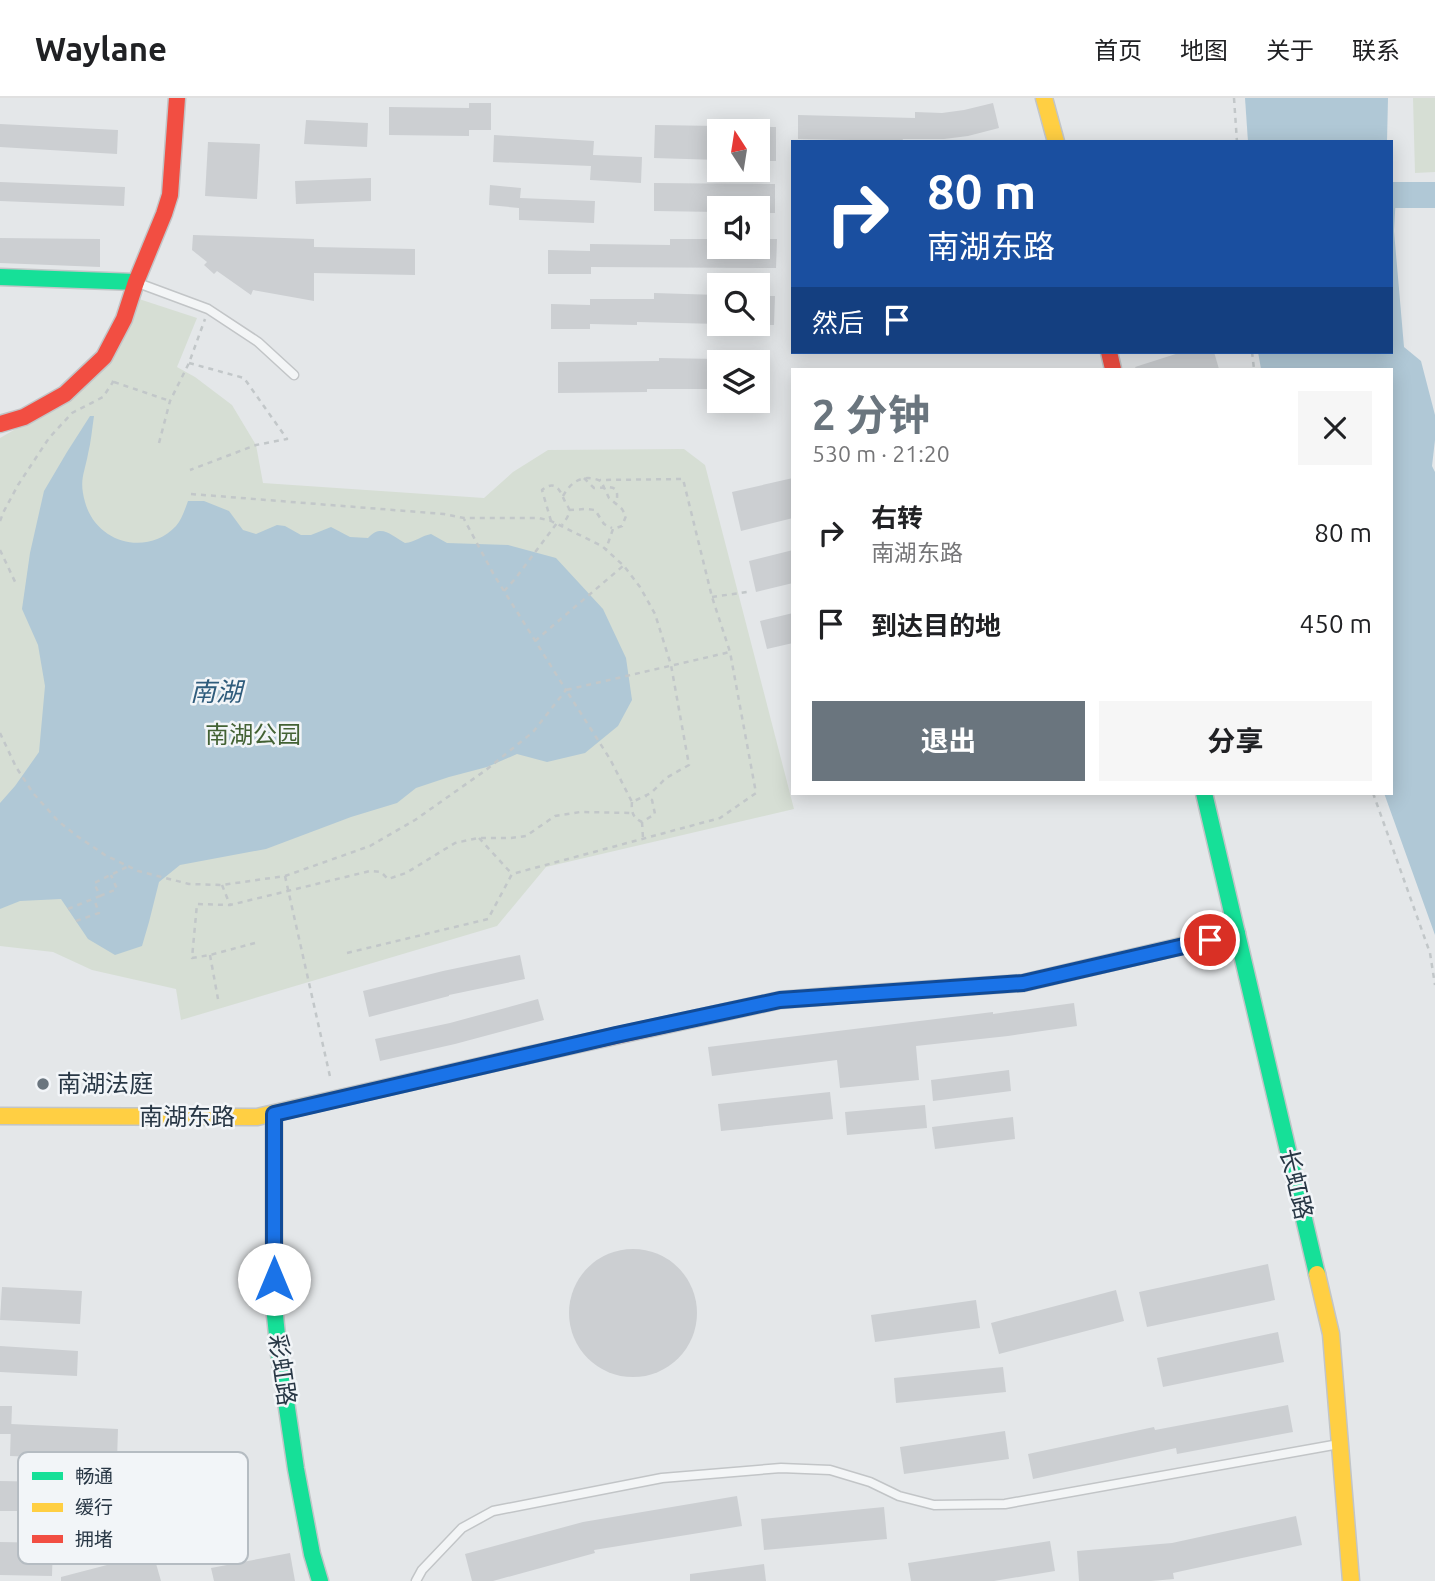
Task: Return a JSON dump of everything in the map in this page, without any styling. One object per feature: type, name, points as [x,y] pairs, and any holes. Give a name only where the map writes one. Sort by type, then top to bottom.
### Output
[{"type":"street","points":[[0,424],[24,417],[65,394],[104,357],[124,319],[135,282],[170,195],[177,98]]},
{"type":"street","points":[[1044,98],[1055,140]]},
{"type":"street","points":[[0,277],[135,282]]},
{"type":"street","name":"长虹路","points":[[1204,795],[1331,1334],[1351,1581]]},
{"type":"street","name":"南湖东路","points":[[0,1116],[257,1118],[780,1000],[1023,983],[1237,933]]},
{"type":"street","name":"彩虹路","points":[[274,1114],[274,1306],[296,1469],[312,1554],[320,1581]]},
{"type":"lane","points":[[135,282],[208,309],[258,342],[294,375]]},
{"type":"lane","points":[[416,1581],[422,1570],[461,1528],[493,1511],[662,1478],[781,1468],[830,1471],[870,1482],[899,1496],[934,1505],[1005,1504],[1340,1444]]},
{"type":"path","points":[[1234,98],[1237,140]]},
{"type":"path","points":[[159,443],[170,401],[189,363],[208,309]]},
{"type":"path","points":[[189,363],[244,378],[288,439],[256,445],[190,470]]},
{"type":"path","points":[[87,374],[170,401]]},
{"type":"path","points":[[0,521],[18,485],[50,438],[72,413],[103,397],[113,382]]},
{"type":"path","points":[[348,953],[488,919],[512,874],[720,818],[756,793],[730,652],[712,597],[683,479],[600,480],[591,477],[569,486],[563,496]]},
{"type":"path","points":[[584,478],[594,488],[615,489],[616,504]]},
{"type":"path","points":[[569,510],[596,510],[604,524],[613,529],[622,526],[626,516],[609,498],[600,480]]},
{"type":"path","points":[[551,521],[542,491],[551,486],[558,488],[569,510],[562,526]]},
{"type":"path","points":[[191,494],[444,514],[464,518],[540,518],[557,523],[602,546],[624,566],[655,614],[671,664],[689,765],[666,778],[651,793],[632,802]]},
{"type":"path","points":[[464,518],[504,591],[610,759],[632,802],[632,813],[642,822]]},
{"type":"path","points":[[504,591],[557,523]]},
{"type":"path","points":[[606,549],[613,529]]},
{"type":"path","points":[[0,550],[17,586]]},
{"type":"path","points":[[535,640],[624,566]]},
{"type":"path","points":[[712,597],[747,592]]},
{"type":"path","points":[[0,733],[16,767],[33,793],[58,821],[77,836],[105,855],[138,871],[189,884],[222,886],[285,876],[370,846],[415,820],[486,770],[533,732],[566,690],[730,652]]},
{"type":"path","points":[[1374,795],[1430,953],[1435,985]]},
{"type":"path","points":[[642,822],[655,814],[652,800],[646,796]]},
{"type":"path","points":[[255,943],[192,958],[197,904],[230,905],[370,871],[381,872],[388,879],[406,873],[455,843],[478,838],[526,836],[555,816],[580,812],[632,813]]},
{"type":"path","points":[[642,822],[643,838]]},
{"type":"path","points":[[478,838],[512,874]]},
{"type":"path","points":[[100,896],[94,883],[129,866]]},
{"type":"path","points":[[68,909],[117,890],[111,875]]},
{"type":"path","points":[[285,876],[335,1099]]},
{"type":"path","points":[[222,886],[230,905]]},
{"type":"path","points":[[75,921],[99,913],[94,898]]},
{"type":"path","points":[[210,955],[218,999]]},
{"type":"green space","points":[[1413,98],[1435,98],[1435,172],[1415,173]]},
{"type":"green space","name":"南湖公园","points":[[139,299],[197,318],[177,367],[232,405],[256,445],[263,483],[484,498],[513,472],[548,450],[684,449],[705,465],[794,809],[546,867],[497,926],[181,1020],[176,989],[92,970],[53,952],[0,946],[0,438],[73,396]]},
{"type":"water","points":[[1245,98],[1388,98],[1387,140],[1248,140]]},
{"type":"water","points":[[1396,195],[1394,231],[1404,347],[1421,361],[1435,415],[1432,466],[1435,472],[1435,935],[1385,795],[1393,795],[1393,368],[1261,368],[1258,354],[1393,354],[1393,196]]},
{"type":"water","name":"南湖","points":[[90,416],[94,416],[83,478],[85,502],[100,527],[111,536],[124,541],[137,543],[164,536],[176,526],[188,501],[204,501],[229,511],[243,530],[256,534],[277,525],[285,526],[301,535],[311,535],[331,527],[350,537],[368,538],[382,531],[405,543],[431,534],[447,543],[508,545],[556,558],[603,609],[626,658],[632,700],[618,726],[585,753],[547,762],[517,754],[487,767],[416,788],[397,803],[266,849],[180,865],[159,882],[142,946],[115,955],[88,939],[61,899],[20,901],[0,909],[0,803],[39,752],[45,686],[38,645],[22,609],[30,553],[44,491]]},
{"type":"building","points":[[469,103],[491,103],[491,130],[469,130],[469,136],[389,135],[389,107],[469,108]]},
{"type":"building","points":[[993,103],[999,128],[944,139],[798,139],[798,115],[915,118],[915,112],[942,113]]},
{"type":"building","points":[[306,120],[368,123],[367,147],[304,144]]},
{"type":"building","points":[[0,124],[118,130],[117,154],[0,147]]},
{"type":"building","points":[[655,125],[707,126],[707,160],[654,158]]},
{"type":"building","points":[[770,127],[776,127],[776,161],[770,161]]},
{"type":"building","points":[[494,135],[594,141],[593,155],[642,157],[641,183],[590,180],[591,166],[493,162]]},
{"type":"building","points":[[208,142],[260,144],[257,199],[205,196]]},
{"type":"building","points":[[371,178],[371,201],[296,204],[295,181]]},
{"type":"building","points":[[0,182],[125,187],[124,206],[0,201]]},
{"type":"building","points":[[654,183],[775,184],[775,213],[770,213],[770,196],[707,196],[707,212],[654,211]]},
{"type":"building","points":[[490,185],[521,188],[520,198],[595,201],[594,223],[519,220],[519,208],[489,205]]},
{"type":"building","points":[[193,235],[314,239],[314,247],[415,249],[415,275],[314,273],[314,301],[253,290],[251,295],[217,271],[214,274],[204,265],[207,262],[192,250]]},
{"type":"building","points":[[0,238],[100,239],[100,267],[0,263]]},
{"type":"building","points":[[670,239],[707,239],[707,259],[770,259],[770,239],[777,239],[776,268],[591,267],[591,274],[548,274],[548,250],[590,251],[590,244],[670,245]]},
{"type":"building","points":[[654,293],[707,295],[707,324],[637,322],[637,325],[590,324],[590,329],[551,329],[551,304],[590,305],[590,299],[654,299]]},
{"type":"building","points":[[770,296],[775,296],[774,325],[770,325]]},
{"type":"building","points":[[1176,354],[1215,354],[1219,368],[1136,368]]},
{"type":"building","points":[[659,358],[707,359],[707,389],[558,393],[558,362],[659,361]]},
{"type":"building","points":[[791,478],[791,518],[741,531],[732,492]]},
{"type":"building","points":[[791,550],[791,583],[756,592],[749,561]]},
{"type":"building","points":[[791,613],[791,643],[767,649],[760,621]]},
{"type":"building","points":[[520,955],[525,979],[449,995],[369,1017],[363,991]]},
{"type":"building","points":[[538,999],[544,1020],[380,1061],[375,1039],[450,1023]]},
{"type":"building","points":[[1074,1003],[1077,1026],[916,1046],[919,1080],[840,1088],[837,1060],[712,1076],[708,1047]]},
{"type":"building","points":[[1009,1070],[1011,1091],[933,1101],[931,1080]]},
{"type":"building","points":[[830,1092],[833,1119],[721,1131],[718,1104]]},
{"type":"building","points":[[925,1105],[927,1128],[847,1135],[845,1112]]},
{"type":"building","points":[[1013,1117],[1015,1139],[935,1149],[932,1127]]},
{"type":"building","points":[[633,1249],[658,1254],[678,1268],[692,1288],[697,1313],[692,1338],[678,1358],[658,1372],[633,1377],[608,1372],[588,1358],[574,1338],[569,1313],[574,1288],[588,1268],[608,1254]]},
{"type":"building","points":[[1268,1264],[1275,1300],[1147,1327],[1139,1292]]},
{"type":"building","points":[[2,1287],[82,1291],[80,1324],[0,1320]]},
{"type":"building","points":[[1116,1290],[1124,1321],[999,1354],[991,1323]]},
{"type":"building","points":[[976,1300],[980,1328],[875,1342],[871,1315]]},
{"type":"building","points":[[1278,1332],[1284,1362],[1163,1387],[1157,1358]]},
{"type":"building","points":[[0,1346],[78,1351],[77,1376],[0,1372]]},
{"type":"building","points":[[1003,1367],[1006,1392],[896,1403],[894,1378]]},
{"type":"building","points":[[1288,1405],[1293,1432],[1177,1454],[1176,1448],[1033,1479],[1028,1454],[1154,1427],[1155,1430]]},
{"type":"building","points":[[0,1406],[12,1406],[11,1434],[0,1434]]},
{"type":"building","points":[[11,1424],[118,1429],[117,1452],[18,1452],[18,1456],[10,1456]]},
{"type":"building","points":[[1005,1431],[1009,1459],[904,1474],[900,1447]]},
{"type":"building","points":[[0,1481],[18,1481],[18,1511],[0,1511]]},
{"type":"building","points":[[737,1496],[742,1526],[594,1550],[595,1553],[493,1581],[472,1581],[465,1554],[583,1522]]},
{"type":"building","points":[[884,1507],[887,1539],[764,1550],[761,1519]]},
{"type":"building","points":[[1296,1516],[1302,1545],[1173,1573],[1174,1579],[1079,1581],[1077,1551],[1172,1543]]},
{"type":"building","points":[[1050,1541],[1055,1571],[994,1581],[911,1581],[908,1563]]},
{"type":"building","points":[[0,1542],[18,1542],[18,1564],[52,1564],[52,1576],[0,1575]]},
{"type":"building","points":[[290,1553],[295,1581],[214,1581],[211,1568],[248,1564],[248,1561]]},
{"type":"building","points":[[111,1564],[156,1564],[161,1581],[61,1581],[61,1577]]},
{"type":"building","points":[[764,1564],[766,1581],[690,1581],[690,1574]]},
{"type":"waterway","points":[[1393,195],[1435,195]]},
{"type":"traffic: fast","points":[[0,277],[136,282]]},
{"type":"traffic: fast","points":[[1204,795],[1317,1274]]},
{"type":"traffic: fast","points":[[831,996],[1023,983],[1237,933]]},
{"type":"traffic: fast","points":[[274,1114],[274,1306],[296,1469],[312,1554],[320,1581]]},
{"type":"traffic: slow","points":[[1044,98],[1055,140]]},
{"type":"traffic: slow","points":[[0,1116],[257,1117],[524,1056]]},
{"type":"traffic: slow","points":[[1317,1274],[1331,1334],[1351,1581]]},
{"type":"traffic: jam","points":[[0,424],[24,417],[65,394],[104,357],[124,319],[170,195],[177,98]]},
{"type":"traffic: jam","points":[[1109,354],[1113,368]]},
{"type":"traffic: jam","points":[[524,1056],[780,1000],[831,996]]},
{"type":"place","name":"南湖法庭","points":[[43,1084]]},
{"type":"route","points":[[274,1279],[274,1114],[780,1000],[1023,983],[1210,940]]}]
